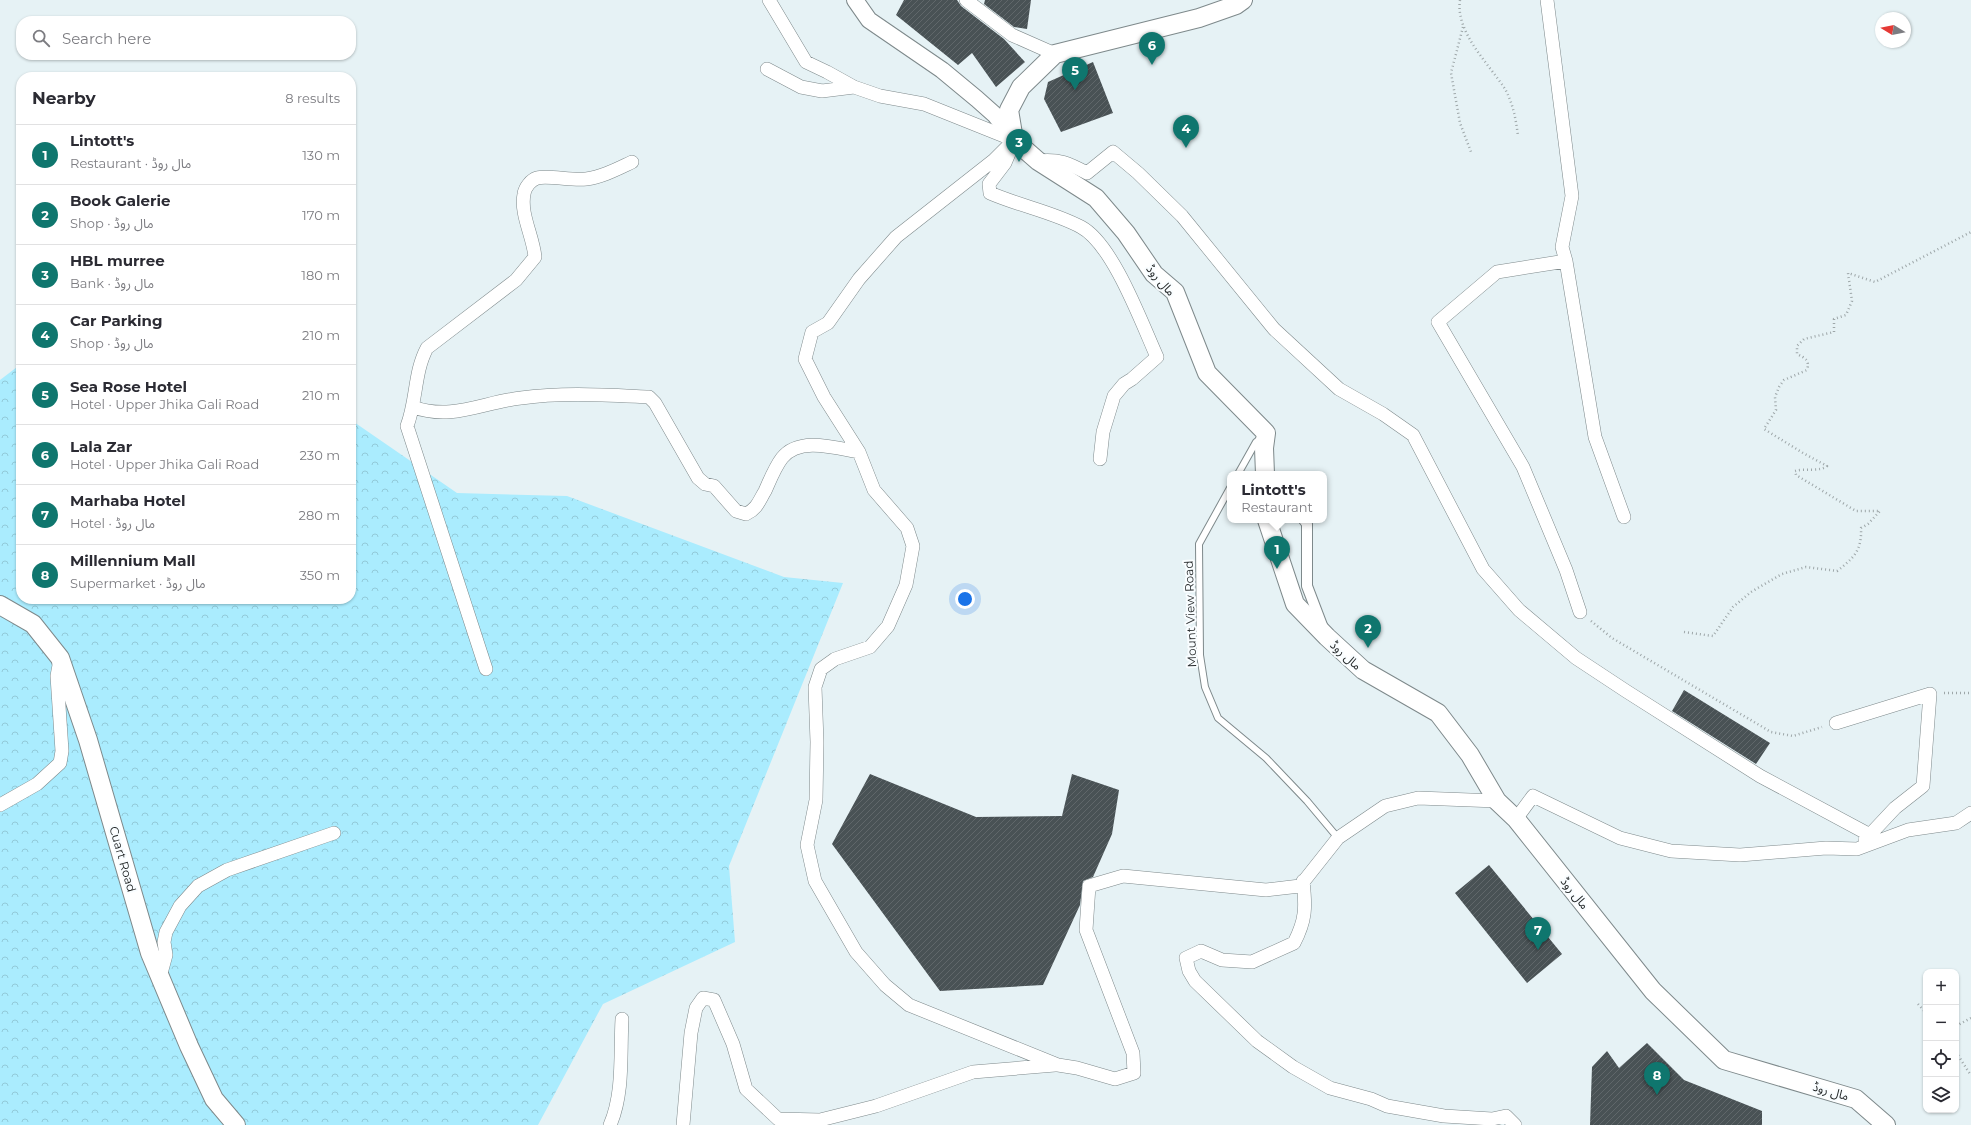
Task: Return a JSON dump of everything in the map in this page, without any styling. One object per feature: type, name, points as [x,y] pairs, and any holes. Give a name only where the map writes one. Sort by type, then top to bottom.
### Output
[{"type":"main road","points":[[1014,140],[1009,110],[1021,87],[1055,54],[1199,18],[1236,5],[1244,0]]},
{"type":"main road","name":"مال روڈ","points":[[1014,140],[1038,161],[1096,198],[1126,233],[1154,274],[1175,292],[1207,373],[1265,441]]},
{"type":"main road","points":[[1265,441],[1265,471]]},
{"type":"main road","name":"مال روڈ","points":[[1268,523],[1295,604],[1327,637],[1363,670],[1438,713],[1470,755],[1497,802],[1516,819],[1653,991],[1724,1060],[1856,1099],[1886,1125]]},
{"type":"main road","name":"Cuart Road","points":[[0,605],[32,624],[60,658],[88,740],[150,953],[189,1046],[214,1099],[236,1125]]},
{"type":"street","points":[[769,0],[806,62],[854,87],[880,96],[924,104],[1014,140]]},
{"type":"street","points":[[855,0],[869,20],[942,70],[977,99],[995,116],[1014,140]]},
{"type":"street","points":[[966,0],[1012,34],[1055,54]]},
{"type":"street","points":[[1547,0],[1572,196],[1562,247],[1566,261],[1595,437],[1624,517]]},
{"type":"street","points":[[767,69],[801,87],[822,91],[854,87]]},
{"type":"street","points":[[1014,140],[994,160],[896,237],[859,279],[828,323],[812,332],[805,359],[824,397],[859,452],[874,490],[907,528],[913,546],[906,585],[888,626],[870,647],[835,659],[821,669],[815,687],[817,742],[816,800],[807,845],[815,881],[856,952],[885,985],[909,1005],[1058,1065],[1077,1068],[1115,1079],[1134,1073],[1133,1053],[1086,930],[1089,886],[1123,876],[1266,890],[1300,886],[1338,838],[1385,806],[1418,798],[1497,802]]},
{"type":"street","points":[[1014,140],[1005,163],[989,184],[990,193],[1063,219],[1083,228],[1098,242],[1109,255],[1117,270],[1157,357],[1124,384],[1114,396],[1103,432],[1100,459]]},
{"type":"street","points":[[1038,161],[1064,161],[1087,172],[1112,152],[1138,173],[1182,216],[1274,329],[1339,389],[1383,414],[1413,436],[1483,569],[1519,610],[1576,658],[1626,691],[1760,776],[1870,834]]},
{"type":"street","points":[[486,669],[407,426],[413,408],[420,360],[427,348],[516,280],[535,257],[534,242],[524,204],[524,193],[528,184],[538,178],[586,179],[614,171],[632,162]]},
{"type":"street","points":[[1566,261],[1497,272],[1438,322],[1523,467],[1566,570],[1580,612]]},
{"type":"street","points":[[413,408],[425,412],[471,410],[520,398],[583,394],[649,397],[655,403],[698,478],[705,484],[714,486],[736,511],[746,514],[755,510],[782,458],[791,449],[801,446],[818,446],[859,452]]},
{"type":"street","points":[[1265,441],[1269,471]]},
{"type":"street","name":"مال روڈ","points":[[1306,523],[1307,586],[1327,637]]},
{"type":"street","points":[[0,805],[37,784],[60,763],[62,751],[57,676],[60,658]]},
{"type":"street","points":[[1836,723],[1930,694],[1923,786],[1895,808],[1857,849]]},
{"type":"street","points":[[1516,819],[1534,796],[1620,838],[1671,851],[1740,855],[1826,848],[1857,849],[1908,830],[1956,823],[1971,813]]},
{"type":"street","points":[[160,977],[166,956],[164,942],[166,932],[180,906],[198,886],[227,870],[334,833]]},
{"type":"street","points":[[1303,881],[1305,901],[1304,925],[1294,944],[1252,962],[1222,960],[1201,951],[1186,958],[1189,971],[1195,981],[1257,1041],[1293,1067],[1330,1088],[1371,1099],[1387,1106],[1444,1116],[1471,1119],[1492,1119],[1506,1116],[1515,1125]]},
{"type":"street","points":[[683,1125],[691,1033],[696,1008],[703,998],[714,1000],[733,1044],[746,1089],[778,1119],[820,1120],[876,1106],[973,1072],[1058,1065]]},
{"type":"street","points":[[610,1125],[615,1112],[619,1090],[622,1020]]},
{"type":"lane","points":[[1240,471],[1256,442],[1265,441]]},
{"type":"lane","name":"Mount View Road","points":[[1227,493],[1199,544],[1200,655],[1205,687],[1218,718],[1266,758],[1307,801],[1338,838]]},
{"type":"path","points":[[1460,0],[1463,27],[1451,74],[1460,123],[1471,152]]},
{"type":"path","points":[[1463,27],[1484,62],[1505,90],[1516,116],[1518,136]]},
{"type":"path","points":[[1684,632],[1713,636],[1733,608],[1745,597],[1782,574],[1806,567],[1837,571],[1853,558],[1862,539],[1861,528],[1868,524],[1880,511],[1856,511],[1796,475],[1795,471],[1827,466],[1764,429],[1776,410],[1775,397],[1784,380],[1807,370],[1809,364],[1806,359],[1797,354],[1797,346],[1804,339],[1834,332],[1834,319],[1846,315],[1852,301],[1848,273],[1875,282],[1971,232]]},
{"type":"path","points":[[1580,612],[1612,638],[1772,732],[1794,736],[1836,723]]},
{"type":"path","points":[[1930,694],[1971,693]]},
{"type":"path","points":[[1918,1004],[1923,1010]]},
{"type":"path","points":[[1959,1024],[1971,1018]]},
{"type":"path","points":[[1959,1057],[1970,1074]]},
{"type":"green space","points":[[16,368],[16,604],[356,604],[356,423],[457,493],[567,496],[784,577],[843,583],[729,866],[735,942],[603,1004],[538,1125],[0,1125],[0,380]]},
{"type":"building","points":[[904,0],[957,0],[961,6],[1004,39],[1025,62],[996,87],[972,53],[958,65],[896,15]]},
{"type":"building","points":[[985,0],[1031,0],[1027,29],[1014,27],[984,4]]},
{"type":"building","points":[[1093,62],[1113,113],[1061,132],[1044,99],[1048,82]]},
{"type":"building","points":[[1684,690],[1770,743],[1756,764],[1672,711]]},
{"type":"building","points":[[870,774],[976,817],[1062,816],[1072,774],[1119,790],[1112,834],[1093,877],[1083,881],[1080,905],[1043,985],[940,991],[832,844]]},
{"type":"building","points":[[1489,865],[1562,954],[1527,983],[1455,893]]},
{"type":"building","points":[[1647,1043],[1684,1080],[1762,1111],[1762,1125],[1590,1125],[1592,1067],[1607,1051],[1619,1068]]},
{"type":"place","name":"Lala Zar","points":[[1152,65]]},
{"type":"place","name":"Sea Rose Hotel","points":[[1075,90]]},
{"type":"place","name":"Car Parking","points":[[1186,148]]},
{"type":"place","name":"HBL murree","points":[[1019,162]]},
{"type":"place","name":"Lintott's","points":[[1277,569]]},
{"type":"place","name":"Book Galerie","points":[[1368,648]]},
{"type":"place","name":"Marhaba Hotel","points":[[1538,950]]},
{"type":"place","name":"Millennium Mall","points":[[1657,1095]]}]
